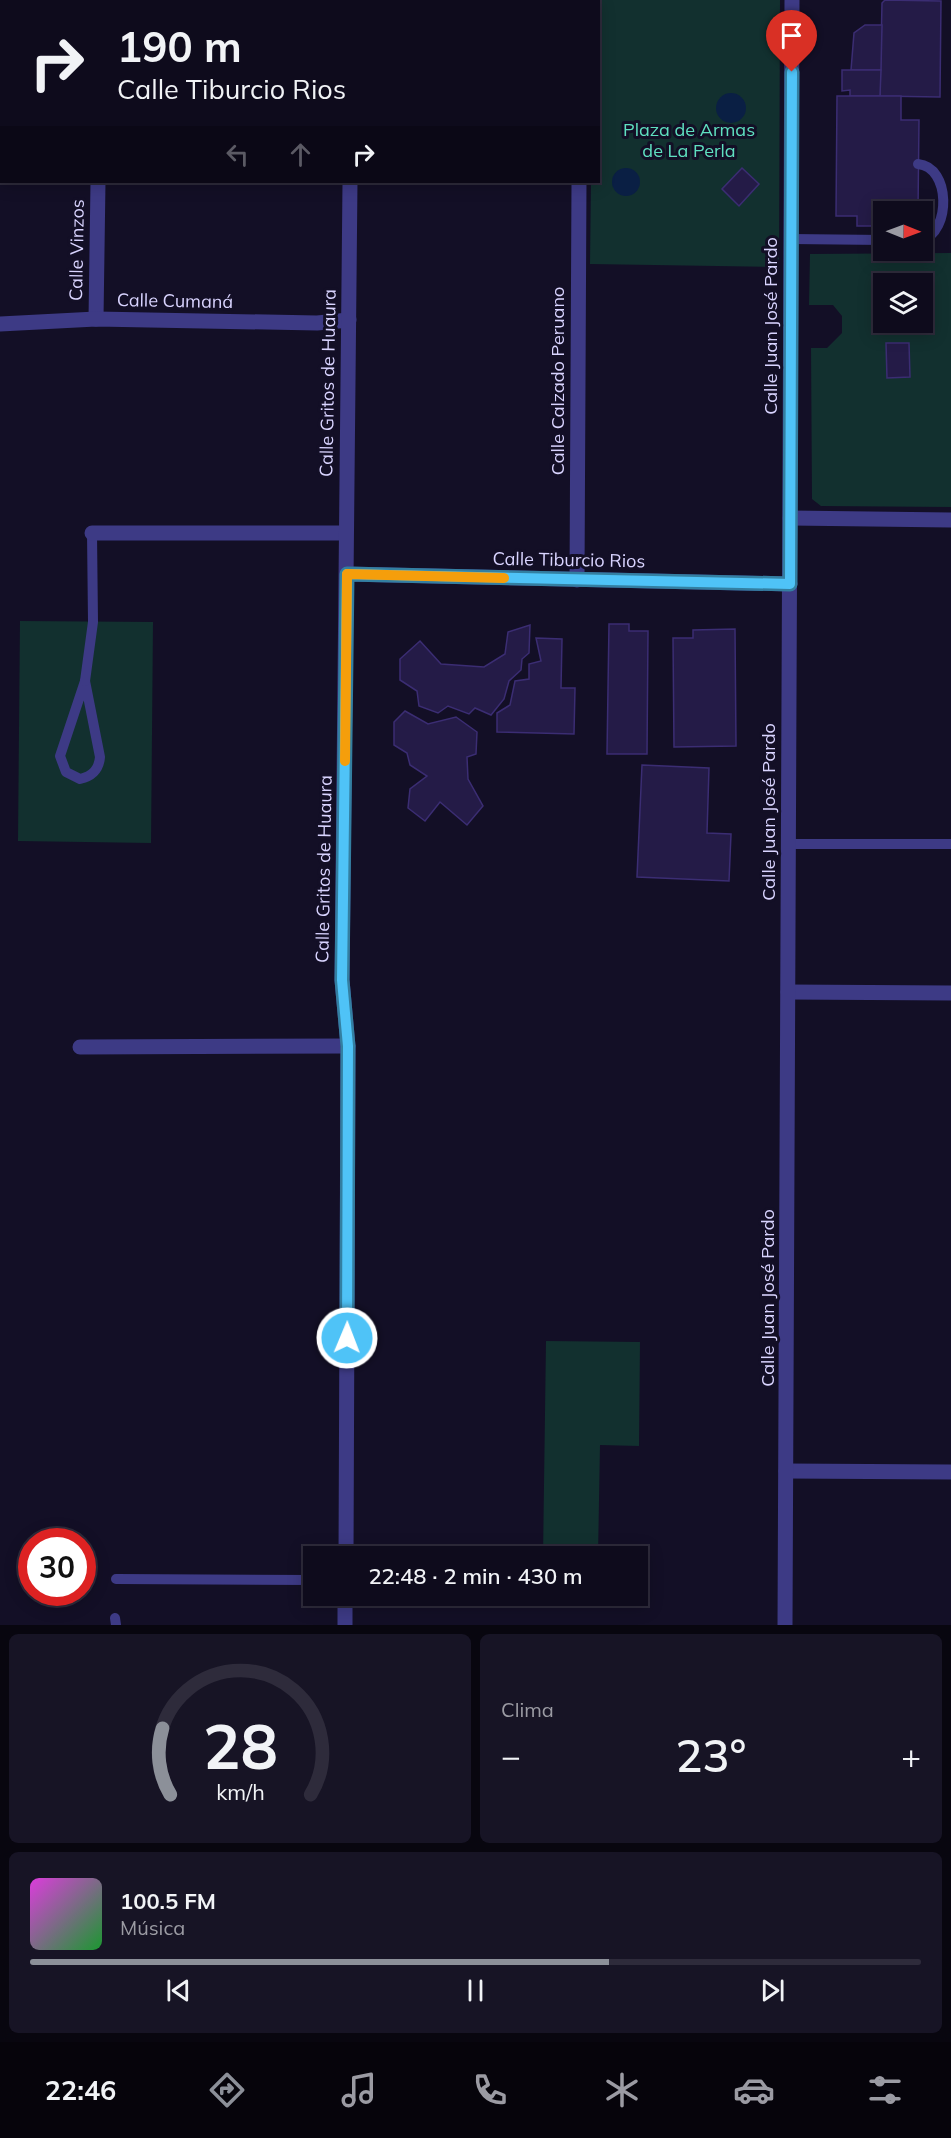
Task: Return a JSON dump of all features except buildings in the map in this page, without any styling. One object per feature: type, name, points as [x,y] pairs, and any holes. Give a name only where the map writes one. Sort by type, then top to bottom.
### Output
[{"type":"street","name":"Calle Juan José Pardo","points":[[785,1625],[792,0]]},
{"type":"street","name":"Calle Vinzos","points":[[96,319],[98,183]]},
{"type":"street","name":"Calle Gritos de Huaura","points":[[346,1546],[348,1046],[342,980],[350,183]]},
{"type":"street","name":"Calle Calzado Peruano","points":[[577,580],[579,183]]},
{"type":"street","name":"Calle Cumaná","points":[[0,324],[96,319],[317,323],[349,320]]},
{"type":"street","points":[[790,518],[951,520]]},
{"type":"street","points":[[92,533],[345,533]]},
{"type":"street","name":"Calle Tiburcio Rios","points":[[347,574],[790,584]]},
{"type":"street","points":[[788,992],[951,993]]},
{"type":"street","points":[[80,1047],[348,1046]]},
{"type":"street","points":[[786,1471],[951,1472]]},
{"type":"street","points":[[345,1606],[345,1625]]},
{"type":"lane","points":[[918,164],[932,166],[939,172],[943,182],[943,222],[933,234]]},
{"type":"lane","points":[[791,239],[873,240]]},
{"type":"lane","points":[[85,681],[100,757],[98,768],[93,774],[80,778],[66,772],[60,756],[85,681],[93,622],[92,533]]},
{"type":"lane","points":[[789,844],[951,844]]},
{"type":"lane","points":[[116,1579],[303,1580]]},
{"type":"green space","name":"Plaza de Armas de La Perla","points":[[600,0],[780,0],[779,267],[590,264],[591,183],[600,183]]},
{"type":"green space","points":[[933,253],[951,253],[951,507],[821,506],[812,499],[811,348],[827,348],[842,333],[842,316],[833,305],[809,305],[810,254],[873,254],[873,261],[933,261]]},
{"type":"green space","points":[[20,621],[153,622],[151,843],[18,841]]},
{"type":"green space","points":[[546,1341],[640,1342],[639,1446],[600,1445],[598,1546],[543,1546]]},
{"type":"water","points":[[731,93],[742,97],[746,108],[742,119],[731,123],[720,119],[716,108],[720,97]]},
{"type":"water","points":[[626,168],[636,172],[640,182],[636,192],[626,196],[616,192],[612,182],[616,172]]},
{"type":"slow traffic","points":[[345,761],[347,574],[504,578]]},
{"type":"route","points":[[347,1338],[348,1046],[342,980],[347,574],[790,584],[792,72]]}]
